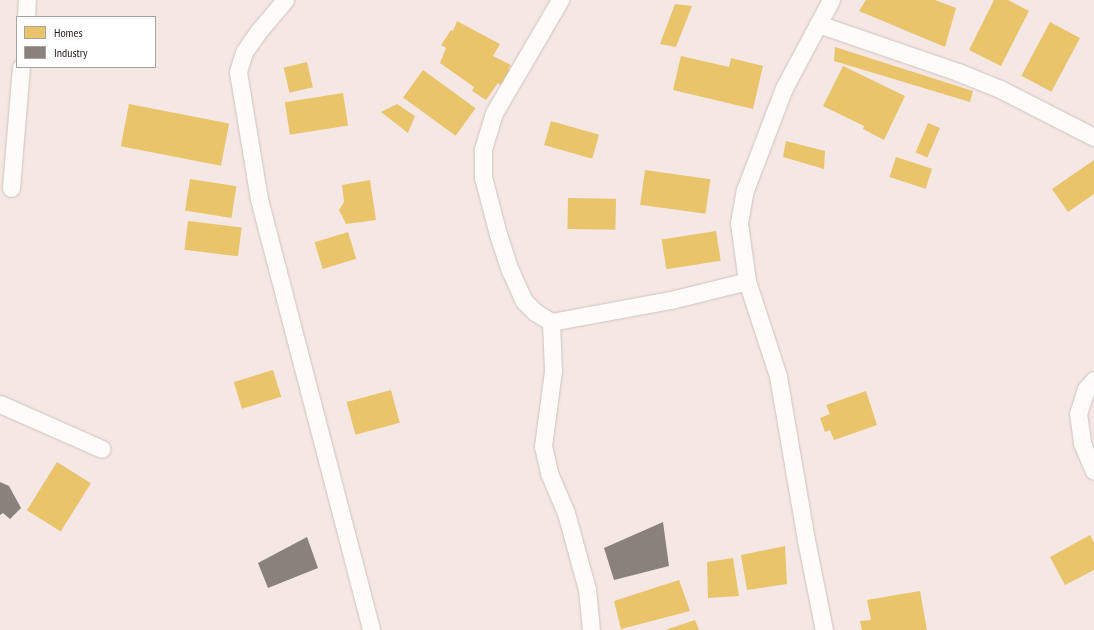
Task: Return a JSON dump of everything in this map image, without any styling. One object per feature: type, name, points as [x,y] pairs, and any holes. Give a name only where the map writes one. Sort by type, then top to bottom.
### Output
[{"type":"street","points":[[26,16],[27,0]]},
{"type":"street","points":[[285,0],[258,32],[244,52],[238,72],[259,199],[371,630]]},
{"type":"street","points":[[560,0],[494,112],[483,150],[483,177],[510,270],[524,301],[535,312],[551,322],[671,300],[747,281]]},
{"type":"street","points":[[824,630],[806,540],[778,376],[747,281],[739,224],[745,190],[784,88],[831,0]]},
{"type":"street","points":[[818,24],[958,72],[1000,89],[1094,137]]},
{"type":"street","points":[[11,188],[21,68]]},
{"type":"street","points":[[551,322],[553,371],[543,446],[549,472],[566,513],[587,588],[591,630]]},
{"type":"street","points":[[1094,380],[1086,390],[1078,413],[1082,443],[1094,471]]},
{"type":"street","points":[[0,404],[102,449]]},
{"type":"building: Homes","points":[[866,0],[935,0],[956,8],[945,47],[859,11]]},
{"type":"building: Homes","points":[[994,0],[1008,0],[1029,11],[1001,66],[969,50]]},
{"type":"building: Homes","points":[[675,4],[692,6],[676,47],[660,44]]},
{"type":"building: Homes","points":[[457,21],[500,44],[493,56],[511,65],[508,69],[512,71],[502,86],[498,83],[486,100],[472,91],[474,87],[440,63],[446,48],[441,45],[451,30],[453,31]]},
{"type":"building: Homes","points":[[1050,22],[1080,38],[1051,92],[1021,76]]},
{"type":"building: Homes","points":[[835,47],[973,91],[970,102],[834,61]]},
{"type":"building: Homes","points":[[681,56],[729,67],[731,58],[763,66],[753,109],[673,90]]},
{"type":"building: Homes","points":[[307,62],[313,87],[289,93],[284,67]]},
{"type":"building: Homes","points":[[843,66],[905,96],[884,140],[863,129],[864,126],[823,106]]},
{"type":"building: Homes","points":[[423,70],[476,108],[456,136],[403,98]]},
{"type":"building: Homes","points":[[343,93],[348,126],[290,135],[285,102]]},
{"type":"building: Homes","points":[[129,104],[229,123],[221,166],[121,146]]},
{"type":"building: Homes","points":[[397,104],[415,116],[408,133],[381,112]]},
{"type":"building: Homes","points":[[551,121],[599,135],[592,159],[544,145]]},
{"type":"building: Homes","points":[[928,123],[940,128],[927,158],[915,152]]},
{"type":"building: Homes","points":[[786,141],[825,151],[824,169],[783,157]]},
{"type":"building: Homes","points":[[896,157],[932,169],[926,189],[890,177]]},
{"type":"building: Homes","points":[[1094,160],[1094,194],[1068,212],[1052,189]]},
{"type":"building: Homes","points":[[645,170],[710,179],[705,214],[640,205]]},
{"type":"building: Homes","points":[[190,179],[236,186],[231,218],[185,211]]},
{"type":"building: Homes","points":[[370,180],[376,220],[346,224],[339,210],[344,202],[342,185]]},
{"type":"building: Homes","points":[[568,198],[616,199],[615,230],[567,229]]},
{"type":"building: Homes","points":[[188,221],[242,228],[238,256],[184,250]]},
{"type":"building: Homes","points":[[716,231],[721,261],[666,269],[662,240]]},
{"type":"building: Homes","points":[[348,232],[356,259],[323,269],[315,242]]},
{"type":"building: Homes","points":[[273,370],[281,397],[242,409],[234,382]]},
{"type":"building: Homes","points":[[391,390],[400,423],[355,435],[347,402]]},
{"type":"building: Homes","points":[[866,391],[877,425],[834,440],[830,430],[825,432],[820,418],[830,414],[826,405]]},
{"type":"building: Homes","points":[[57,462],[91,483],[61,532],[27,510]]},
{"type":"building: Homes","points":[[1090,535],[1094,543],[1094,570],[1065,585],[1050,557]]},
{"type":"building: Homes","points":[[785,546],[787,584],[747,590],[741,555]]},
{"type":"building: Homes","points":[[733,558],[739,596],[708,598],[707,562]]},
{"type":"building: Homes","points":[[679,580],[690,611],[621,629],[614,601]]},
{"type":"building: Homes","points":[[920,591],[927,630],[862,630],[860,621],[871,620],[867,600]]},
{"type":"building: Homes","points":[[695,620],[699,630],[665,630]]},
{"type":"building: Industry","points":[[0,482],[9,486],[21,508],[10,519],[3,513],[0,515]]},
{"type":"building: Industry","points":[[663,522],[669,566],[614,580],[604,548]]},
{"type":"building: Industry","points":[[307,537],[318,568],[268,588],[258,563]]}]
